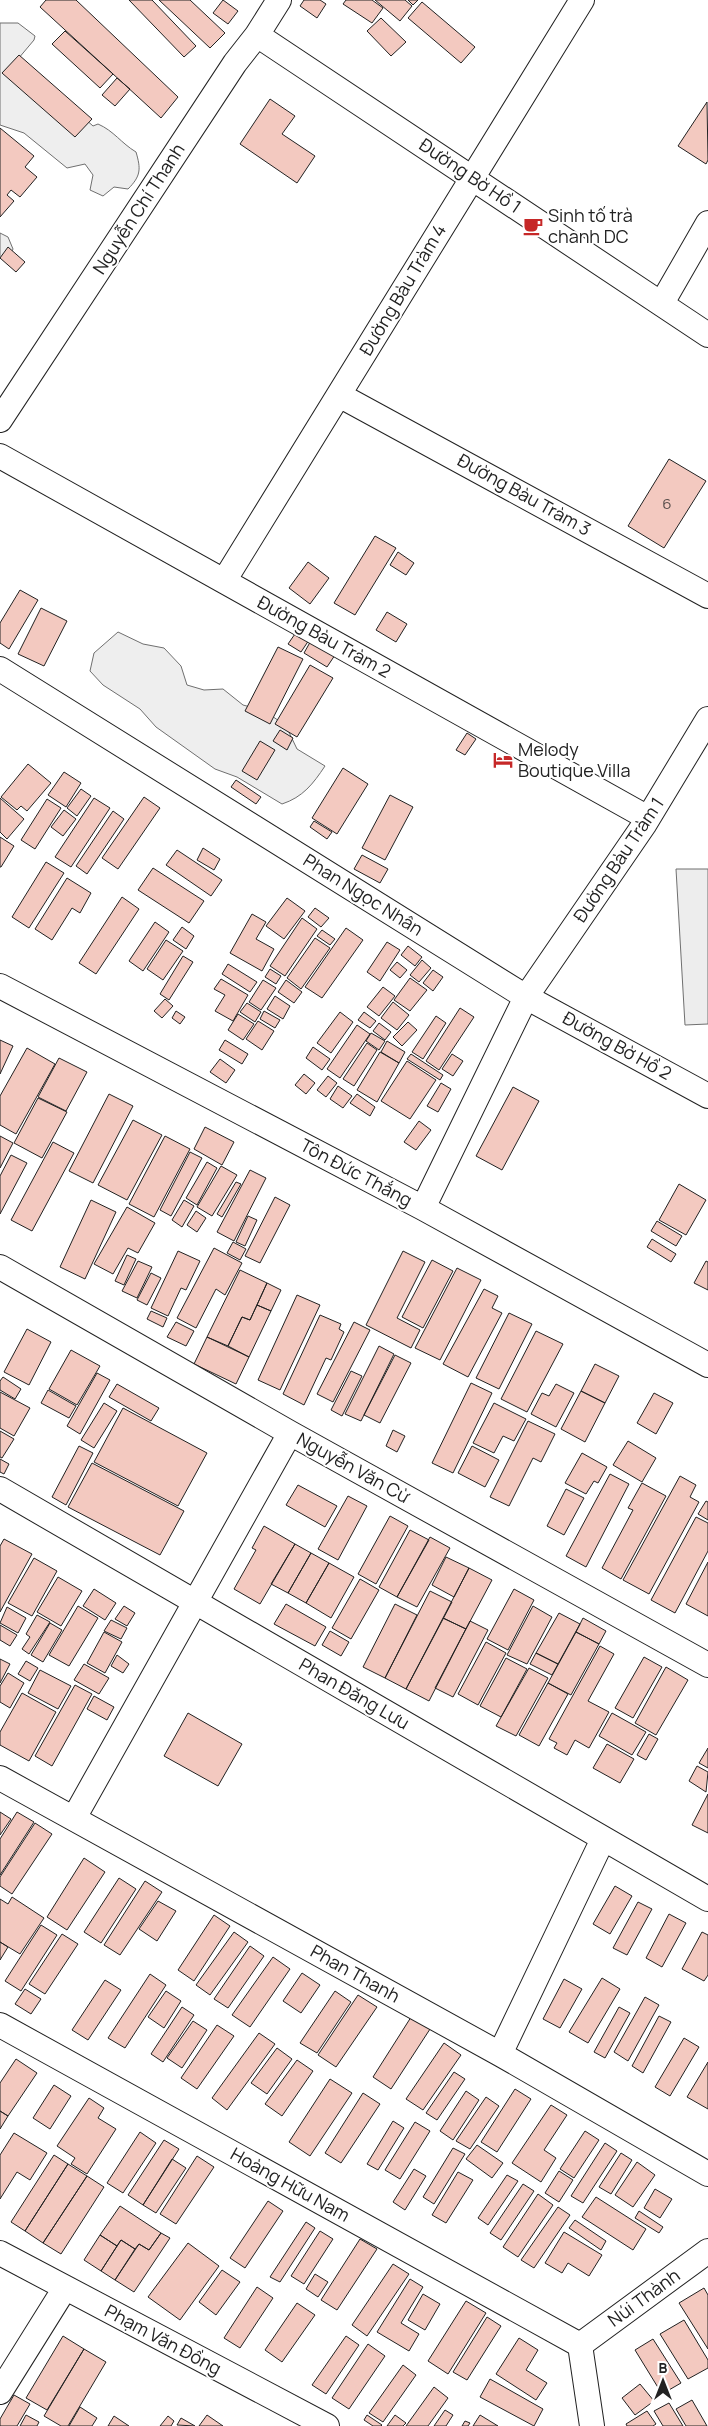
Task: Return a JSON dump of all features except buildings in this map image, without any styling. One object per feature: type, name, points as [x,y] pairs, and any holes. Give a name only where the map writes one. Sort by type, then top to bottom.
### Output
[{"type":"street","name":"Nguyễn Chí Thanh","points":[[0,420],[235,63],[279,0]]},
{"type":"street","name":"Đường Bàu Tràm 4","points":[[224,581],[582,0]]},
{"type":"street","name":"Đường Bờ Hồ 1","points":[[256,35],[708,335]]},
{"type":"street","points":[[662,303],[708,223]]},
{"type":"street","name":"Đường Bàu Tràm 3","points":[[339,395],[708,596]]},
{"type":"street","name":"Đường Bàu Tràm 2","points":[[0,456],[648,818]]},
{"type":"street","name":"Phan Ngọc Nhân","points":[[0,669],[526,997]]},
{"type":"street","name":"Đường Bàu Tràm 1","points":[[526,997],[648,818],[708,719]]},
{"type":"street","name":"Tôn Đức Thắng","points":[[0,986],[423,1208],[708,1365]]},
{"type":"street","points":[[423,1208],[526,997]]},
{"type":"street","name":"Đường Bờ Hồ 2","points":[[526,997],[708,1096]]},
{"type":"street","name":"Nguyễn Văn Cừ","points":[[0,1267],[290,1433],[708,1665]]},
{"type":"street","points":[[74,1818],[290,1433]]},
{"type":"street","name":"Phan Đăng Lưu","points":[[0,1489],[708,1899]]},
{"type":"street","name":"Phan Thanh","points":[[0,1778],[500,2054],[708,2174]]},
{"type":"street","points":[[500,2054],[603,1839]]},
{"type":"street","name":"Hoàng Hữu Nam","points":[[0,2025],[580,2345]]},
{"type":"street","name":"Núi Thành","points":[[580,2345],[708,2251]]},
{"type":"street","name":"Phạm Văn Đồng","points":[[0,2253],[327,2426]]},
{"type":"street","points":[[0,2392],[65,2288]]},
{"type":"street","points":[[580,2345],[592,2426]]},
{"type":"shaded area","points":[[0,23],[18,23],[35,36],[34,40],[18,59],[93,126],[98,124],[104,127],[136,152],[139,172],[128,189],[114,187],[103,196],[90,190],[93,175],[85,164],[67,168],[24,133],[0,125]]},
{"type":"shaded area","points":[[0,233],[8,237],[13,249],[9,258],[0,258]]},
{"type":"shaded area","points":[[118,632],[143,644],[164,648],[181,666],[187,685],[204,690],[223,689],[243,705],[265,711],[286,726],[297,749],[325,766],[316,779],[302,794],[282,804],[237,777],[215,769],[156,727],[140,709],[103,685],[90,671],[94,653]]},
{"type":"shaded area","points":[[676,869],[708,869],[708,1024],[685,1025]]},
{"type":"place","name":"Sinh tố trà chanh DC","points":[[533,226]]},
{"type":"place","name":"Melody Boutique Villa","points":[[503,760]]}]
